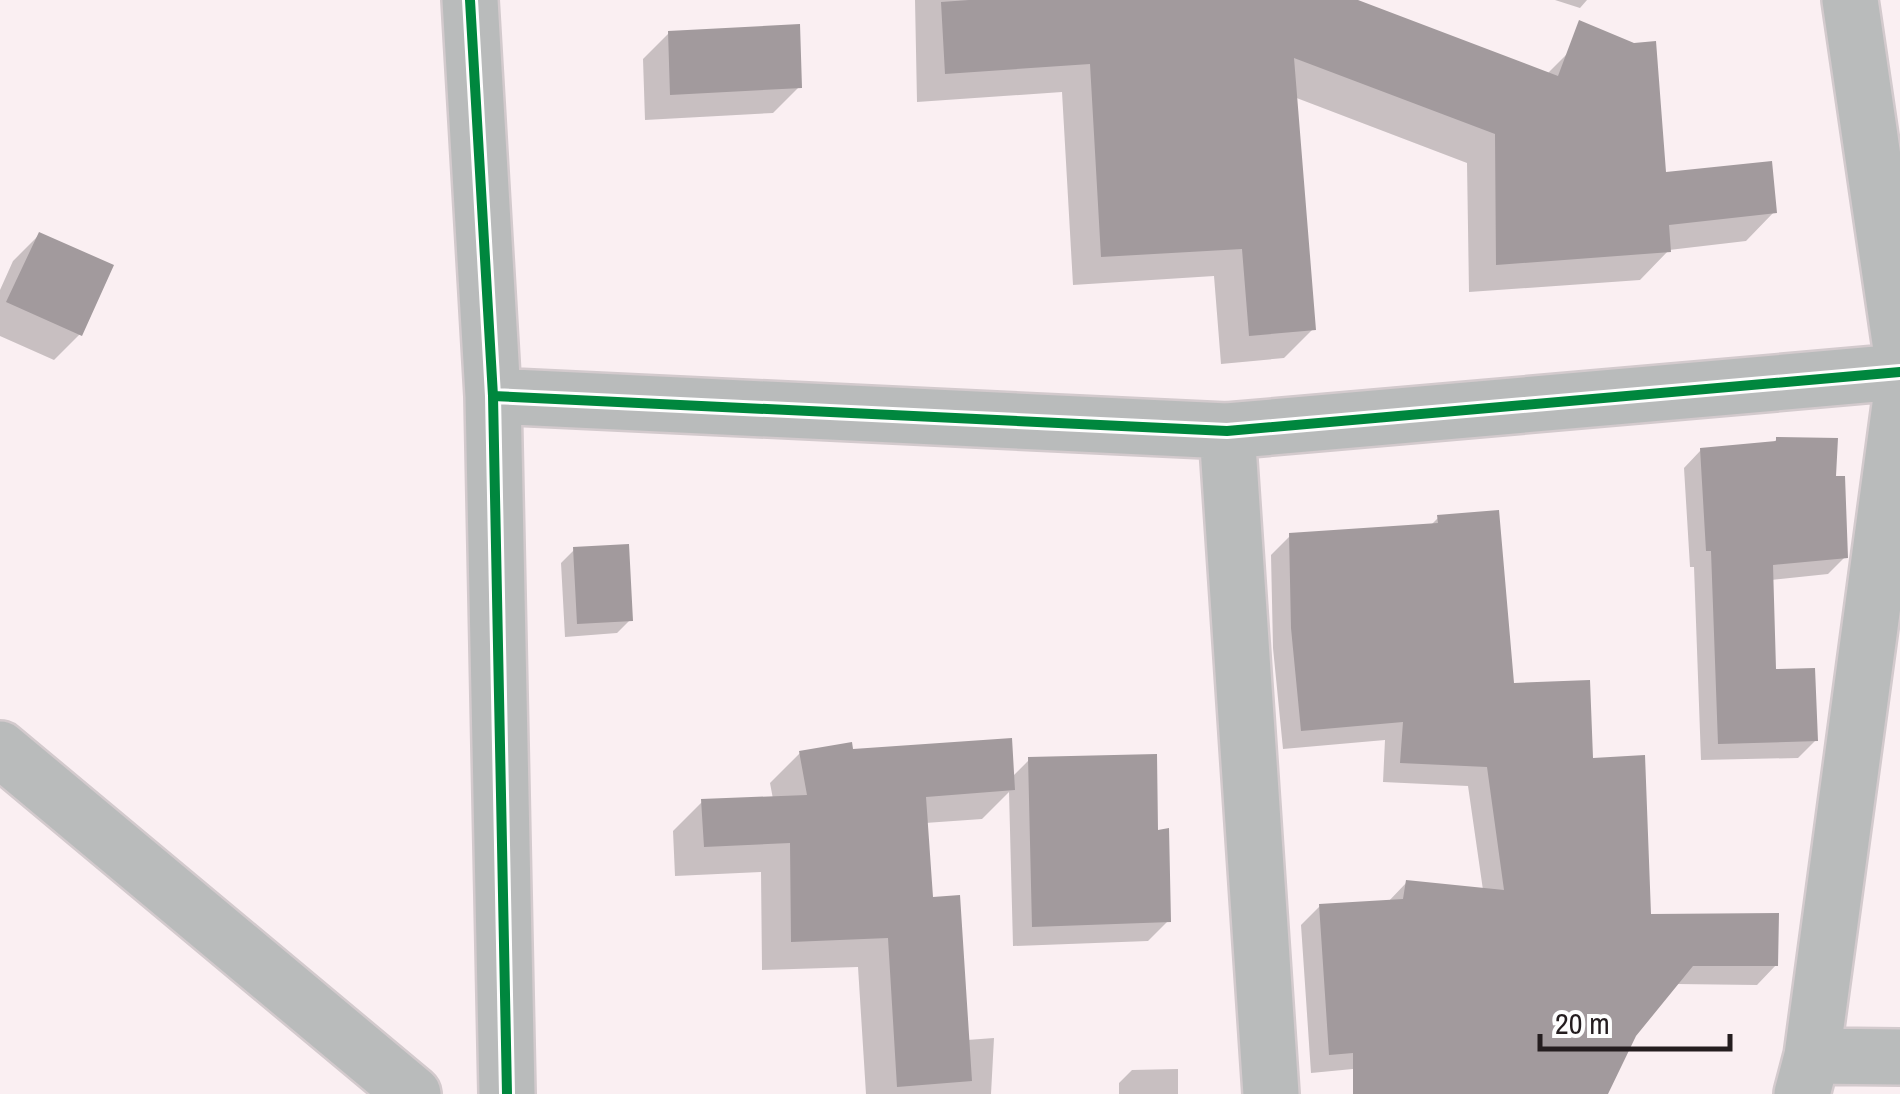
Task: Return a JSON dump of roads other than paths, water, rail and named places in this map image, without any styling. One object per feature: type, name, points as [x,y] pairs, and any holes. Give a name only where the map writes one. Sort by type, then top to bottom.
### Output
[{"type":"street","points":[[470,0],[493,396],[507,1094]]},
{"type":"street","points":[[1850,0],[1900,342]]},
{"type":"street","points":[[493,396],[1227,430],[1900,372]]},
{"type":"street","points":[[1900,404],[1807,1075],[1900,1057]]},
{"type":"street","points":[[1227,430],[1271,1094]]},
{"type":"street","points":[[0,750],[413,1094]]}]
